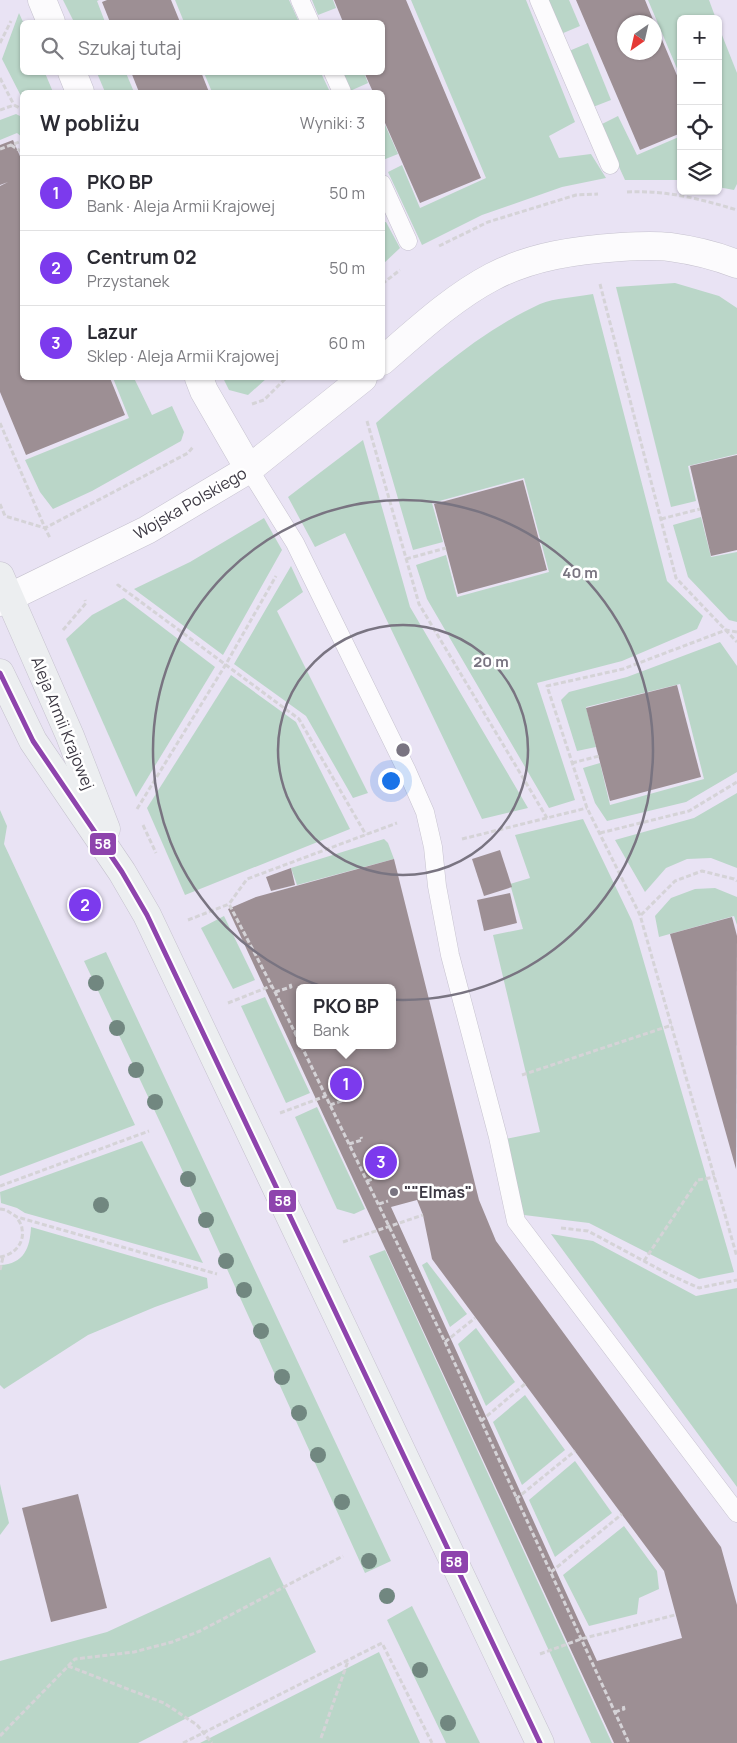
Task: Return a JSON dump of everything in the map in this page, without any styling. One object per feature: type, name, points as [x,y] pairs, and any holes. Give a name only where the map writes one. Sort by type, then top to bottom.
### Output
[{"type":"street","points":[[42,0],[50,20]]},
{"type":"street","points":[[73,75],[79,90]]},
{"type":"street","points":[[385,357],[427,322],[474,288],[498,274],[554,254],[636,246],[670,247],[737,264]]},
{"type":"street","points":[[199,380],[249,469]]},
{"type":"street","name":"Wojska Polskiego","points":[[3,592],[70,567],[147,530],[249,469],[360,380]]},
{"type":"street","name":"Aleja Armii Krajowej","points":[[3,592],[70,736],[122,872]]},
{"type":"street","name":"Aleja Armii Krajowej","points":[[0,673],[34,741],[122,872],[147,915],[540,1743]]},
{"type":"lane","points":[[300,0],[309,20]]},
{"type":"lane","points":[[539,0],[610,165]]},
{"type":"lane","points":[[334,75],[341,90]]},
{"type":"lane","points":[[385,191],[408,241]]},
{"type":"lane","points":[[249,469],[295,543],[407,771],[425,812],[433,847],[437,886],[450,955],[498,1137],[516,1221],[737,1513]]},
{"type":"path","points":[[0,78],[14,104],[20,108]]},
{"type":"path","points":[[0,110],[14,104]]},
{"type":"path","points":[[0,149],[20,142]]},
{"type":"path","points":[[12,145],[20,151]]},
{"type":"path","points":[[598,279],[676,578],[737,642]]},
{"type":"path","points":[[0,504],[5,516],[45,528],[188,453],[220,419],[241,408],[264,400],[284,380]]},
{"type":"path","points":[[359,424],[366,417],[419,604],[547,818]]},
{"type":"path","points":[[0,423],[50,538]]},
{"type":"path","points":[[661,519],[700,509]]},
{"type":"path","points":[[136,810],[226,664],[295,543]]},
{"type":"path","points":[[406,559],[446,548]]},
{"type":"path","points":[[110,590],[127,581]]},
{"type":"path","points":[[118,585],[299,719],[366,835]]},
{"type":"path","points":[[86,603],[94,599]]},
{"type":"path","points":[[737,632],[726,630],[623,669],[547,686],[587,808],[640,915],[737,1257]]},
{"type":"path","points":[[572,763],[599,756]]},
{"type":"path","points":[[600,833],[689,812],[737,782]]},
{"type":"path","points":[[496,830],[587,808]]},
{"type":"path","points":[[187,921],[229,904],[247,879],[425,812]]},
{"type":"path","points":[[640,915],[674,881],[702,871],[737,881]]},
{"type":"path","points":[[229,904],[296,1036]]},
{"type":"path","points":[[275,992],[291,987],[290,984]]},
{"type":"path","points":[[245,996],[271,986]]},
{"type":"path","points":[[227,1003],[231,1011]]},
{"type":"path","points":[[522,1075],[672,1024]]},
{"type":"path","points":[[302,1049],[445,1342],[629,1743]]},
{"type":"path","points":[[280,1113],[326,1096]]},
{"type":"path","points":[[330,1105],[344,1100],[343,1097]]},
{"type":"path","points":[[276,1105],[284,1122]]},
{"type":"path","points":[[0,1186],[149,1131]]},
{"type":"path","points":[[349,1144],[362,1140],[361,1137]]},
{"type":"path","points":[[367,1181],[379,1178],[378,1174]]},
{"type":"path","points":[[644,1260],[698,1180],[715,1178]]},
{"type":"path","points":[[378,1204],[388,1201]]},
{"type":"path","points":[[0,1209],[6,1210],[17,1217],[217,1274]]},
{"type":"path","points":[[339,1243],[423,1215]]},
{"type":"path","points":[[0,1270],[1,1257],[14,1252],[22,1242],[22,1229],[17,1217]]},
{"type":"path","points":[[588,1231],[668,1274],[699,1288],[737,1280]]},
{"type":"path","points":[[445,1342],[475,1318]]},
{"type":"path","points":[[481,1421],[525,1384]]},
{"type":"path","points":[[516,1499],[574,1451]]},
{"type":"path","points":[[551,1572],[622,1514]]},
{"type":"path","points":[[0,1736],[75,1659],[134,1652],[172,1642],[200,1631],[343,1556]]},
{"type":"path","points":[[540,1654],[581,1639],[675,1615]]},
{"type":"path","points":[[183,1743],[382,1643],[432,1743]]},
{"type":"path","points":[[321,1738],[348,1661]]},
{"type":"path","points":[[68,1666],[164,1703],[196,1725],[212,1743]]},
{"type":"path","points":[[615,1712],[624,1709],[623,1705]]},
{"type":"green space","points":[[63,0],[99,0],[97,1],[104,20],[73,20]]},
{"type":"green space","points":[[175,0],[289,0],[298,20],[183,20]]},
{"type":"green space","points":[[312,0],[333,0],[336,8],[318,15]]},
{"type":"green space","points":[[411,0],[526,0],[575,122],[549,136],[559,158],[591,154],[606,178],[562,187],[482,215],[422,245],[388,172],[402,165],[420,208],[486,178]]},
{"type":"green space","points":[[547,0],[569,0],[580,26],[561,34]]},
{"type":"green space","points":[[648,0],[709,0],[715,15],[677,15],[677,69],[662,33],[662,15],[654,15]]},
{"type":"green space","points":[[19,13],[22,20],[20,20],[20,75],[46,75],[52,90],[20,90],[20,94],[2,59]]},
{"type":"green space","points":[[722,35],[737,73],[737,184],[734,190],[722,188]]},
{"type":"green space","points":[[588,43],[611,100],[593,107],[569,51]]},
{"type":"green space","points":[[98,75],[127,75],[133,90],[104,90]]},
{"type":"green space","points":[[205,75],[322,75],[329,90],[211,90]]},
{"type":"green space","points":[[344,75],[365,75],[368,83],[350,90]]},
{"type":"green space","points":[[16,114],[20,116],[20,135],[17,133],[0,140],[0,120]]},
{"type":"green space","points":[[618,116],[637,155],[677,138],[677,180],[625,180],[600,125]]},
{"type":"green space","points":[[385,125],[398,154],[385,159]]},
{"type":"green space","points":[[385,222],[386,222],[400,248],[385,262]]},
{"type":"green space","points":[[675,283],[719,296],[737,308],[737,454],[688,466],[696,501],[671,507],[616,287]]},
{"type":"green space","points":[[593,294],[667,581],[703,616],[697,629],[622,661],[537,683],[575,800],[549,808],[427,599],[416,565],[446,555],[457,597],[549,572],[524,478],[432,503],[443,542],[413,550],[376,423],[454,358],[496,328],[540,304]]},
{"type":"green space","points":[[114,380],[135,380],[152,415],[172,406],[184,432],[181,441],[92,491],[53,509],[40,492],[25,460],[129,418]]},
{"type":"green space","points":[[224,380],[265,380],[248,395],[229,390]]},
{"type":"green space","points":[[363,440],[410,607],[528,808],[482,819],[345,533],[315,547],[288,497]]},
{"type":"green space","points":[[701,517],[711,557],[737,552],[737,622],[729,620],[688,577],[673,525]]},
{"type":"green space","points":[[264,518],[282,550],[223,655],[134,589],[190,562]]},
{"type":"green space","points":[[291,566],[303,592],[277,611],[368,793],[353,798],[306,716],[234,664]]},
{"type":"green space","points":[[124,598],[215,667],[136,797],[66,639],[92,615]]},
{"type":"green space","points":[[720,642],[737,666],[737,772],[686,802],[607,821],[595,803],[583,768],[600,763],[610,805],[704,779],[680,684],[586,707],[596,747],[577,751],[561,700],[569,692],[627,677]]},
{"type":"green space","points":[[231,675],[296,722],[350,829],[185,895],[147,808]]},
{"type":"green space","points":[[737,793],[737,868],[711,858],[687,859],[666,868],[645,892],[615,840],[694,818]]},
{"type":"green space","points":[[0,810],[7,826],[4,844],[135,1125],[0,1176]]},
{"type":"green space","points":[[583,819],[632,921],[734,1272],[699,1279],[589,1223],[524,1215],[505,1139],[540,1132],[493,935],[523,929],[510,884],[530,878],[515,835]]},
{"type":"green space","points":[[384,839],[388,843],[394,859],[297,885],[291,868]]},
{"type":"green space","points":[[715,888],[737,897],[737,925],[734,916],[659,937],[655,916],[671,898],[695,889]]},
{"type":"green space","points":[[224,916],[255,980],[233,989],[201,928]]},
{"type":"green space","points":[[106,952],[391,1561],[365,1573],[168,1139],[84,961]]},
{"type":"green space","points":[[265,997],[310,1093],[286,1103],[241,1006]]},
{"type":"green space","points":[[317,1107],[365,1209],[354,1214],[337,1209],[295,1117]]},
{"type":"green space","points":[[142,1141],[203,1263],[25,1213],[17,1208],[1,1203],[0,1192]]},
{"type":"green space","points":[[31,1227],[207,1278],[208,1288],[155,1307],[88,1335],[4,1389],[0,1385],[0,1265],[15,1262],[24,1254],[29,1242]]},
{"type":"green space","points":[[551,1234],[593,1241],[696,1296],[737,1288],[737,1487]]},
{"type":"green space","points":[[385,1250],[612,1743],[591,1743],[369,1256]]},
{"type":"green space","points":[[427,1262],[467,1314],[450,1327],[422,1265]]},
{"type":"green space","points":[[476,1328],[515,1382],[486,1406],[458,1344]]},
{"type":"green space","points":[[525,1395],[565,1450],[522,1485],[493,1422]]},
{"type":"green space","points":[[575,1461],[612,1513],[555,1557],[529,1500]]},
{"type":"green space","points":[[0,1484],[9,1523],[0,1535]]},
{"type":"green space","points":[[624,1526],[657,1571],[659,1589],[639,1598],[637,1614],[589,1626],[563,1575]]},
{"type":"green space","points":[[270,1557],[316,1652],[138,1743],[0,1743],[0,1661],[107,1632]]},
{"type":"green space","points":[[412,1606],[480,1743],[446,1743],[387,1620]]},
{"type":"green space","points":[[379,1652],[420,1743],[200,1743]]},
{"type":"building","points":[[107,0],[171,0],[179,20],[109,20],[102,2]]},
{"type":"building","points":[[334,0],[406,0],[481,178],[420,203],[385,123],[385,90],[372,90],[365,75],[385,75],[385,20],[342,20]]},
{"type":"building","points":[[576,0],[645,0],[651,15],[617,15],[617,60],[662,60],[662,40],[677,75],[677,135],[640,150]]},
{"type":"building","points":[[132,75],[202,75],[208,90],[138,90]]},
{"type":"building","points":[[13,140],[20,156],[20,380],[111,380],[125,415],[26,455],[0,392],[0,186],[8,182],[0,185],[0,145]]},
{"type":"building","points":[[737,455],[737,550],[711,556],[690,466]]},
{"type":"building","points":[[523,480],[547,570],[458,594],[434,504]]},
{"type":"building","points":[[677,685],[701,777],[610,801],[586,708]]},
{"type":"building","points":[[500,850],[512,887],[484,896],[472,859]]},
{"type":"building","points":[[394,859],[479,1200],[496,1241],[721,1547],[737,1605],[737,1743],[614,1743],[228,909],[256,897]],"holes":[[[417,1200],[423,1215],[432,1259],[664,1571],[682,1638],[597,1661],[391,1207]]]},
{"type":"building","points":[[291,868],[295,885],[271,891],[266,877]]},
{"type":"building","points":[[510,893],[517,923],[484,931],[477,900]]},
{"type":"building","points":[[732,917],[737,936],[736,1169],[670,934]]},
{"type":"building","points":[[78,1494],[107,1608],[51,1622],[22,1508]]},
{"type":"transit line","name":"58","points":[[0,673],[33,741],[122,872],[147,915],[540,1743]]},
{"type":"place","name":"Centrum 02","points":[[85,905]]},
{"type":"place","name":"PKO BP","points":[[346,1084]]},
{"type":"place","name":"Lazur","points":[[381,1162]]},
{"type":"place","name":"\"\"Elmas\"","points":[[394,1192]]}]
